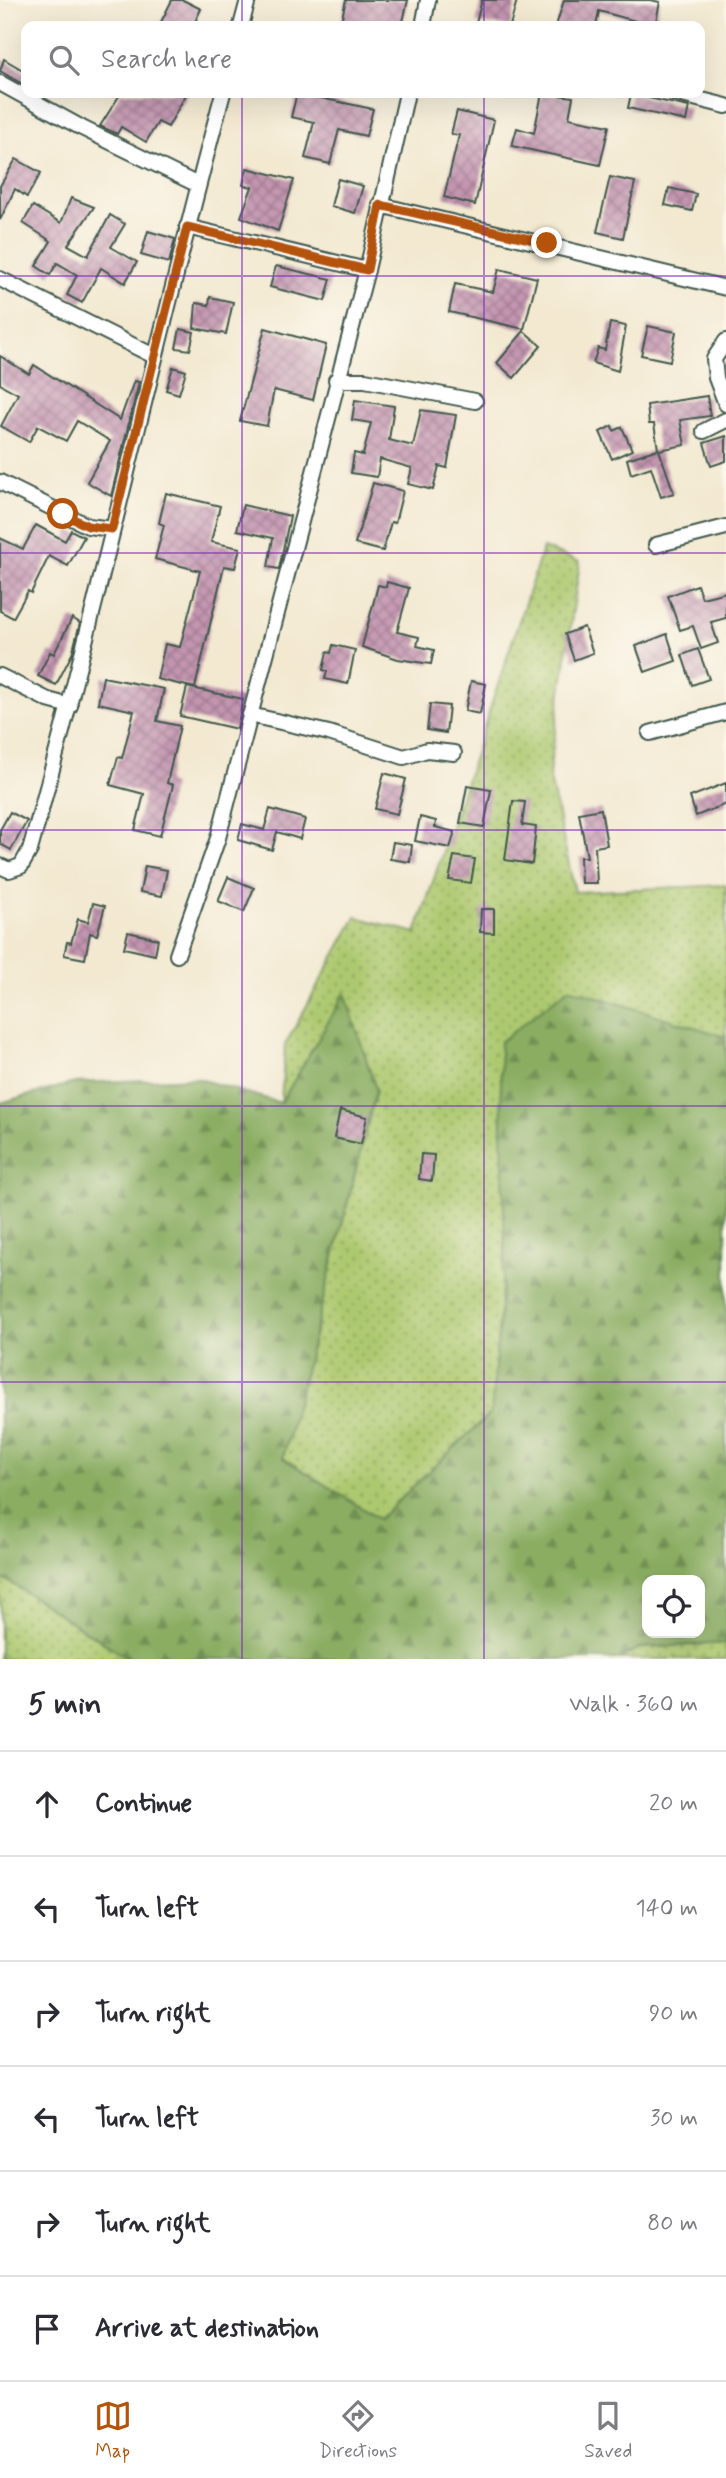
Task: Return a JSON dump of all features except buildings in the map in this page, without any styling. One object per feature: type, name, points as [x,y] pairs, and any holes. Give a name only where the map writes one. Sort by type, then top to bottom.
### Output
[{"type":"street","points":[[242,21],[248,0]]},
{"type":"street","points":[[424,21],[428,0]]},
{"type":"street","points":[[0,83],[21,95]]},
{"type":"street","points":[[27,98],[198,185]]},
{"type":"street","points":[[0,866],[9,870],[21,866],[30,850],[70,706],[154,356],[222,98]]},
{"type":"street","points":[[177,955],[218,838],[367,270],[406,98]]},
{"type":"street","points":[[694,98],[726,106]]},
{"type":"street","points":[[380,205],[726,288]]},
{"type":"street","points":[[187,227],[367,270]]},
{"type":"street","points":[[0,279],[154,356]]},
{"type":"street","points":[[726,341],[714,359],[716,378],[726,404]]},
{"type":"street","points":[[336,380],[365,380],[475,401]]},
{"type":"street","points":[[704,431],[726,420]]},
{"type":"street","points":[[0,482],[88,526],[112,529]]},
{"type":"street","points":[[656,545],[726,527]]},
{"type":"street","points":[[0,676],[48,700],[70,706]]},
{"type":"street","points":[[650,733],[726,712]]},
{"type":"street","points":[[250,716],[329,733],[404,757],[427,750],[454,753]]},
{"type":"green space","points":[[543,548],[580,562],[549,774],[575,892],[726,885],[726,1037],[569,988],[505,1255],[491,1413],[379,1519],[283,1458],[376,1090],[345,994],[281,1103],[285,1045],[356,917],[416,933]]},
{"type":"green space","points":[[569,988],[726,1037],[726,1643],[639,1648],[619,1659],[129,1659],[8,1581],[0,1580],[0,1103],[75,1083],[196,1078],[281,1103],[345,993],[376,1090],[283,1458],[379,1519],[491,1413],[505,1255],[500,1042]]},
{"type":"green space","points":[[0,1580],[8,1581],[129,1659],[0,1659]]},
{"type":"green space","points":[[726,1643],[726,1659],[619,1659],[639,1648]]},
{"type":"route","points":[[63,514],[88,526],[112,529],[187,227],[367,270],[380,205],[547,243]]}]
